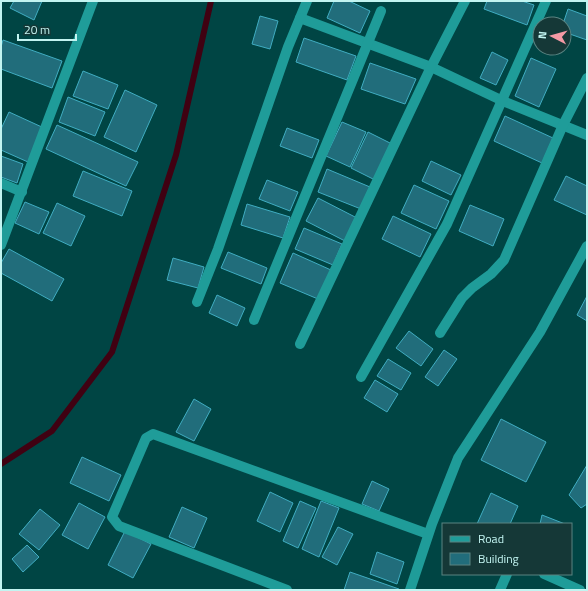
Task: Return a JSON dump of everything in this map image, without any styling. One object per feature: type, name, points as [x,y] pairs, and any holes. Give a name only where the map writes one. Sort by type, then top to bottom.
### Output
[{"type":"street","points":[[1,245],[94,1]]},
{"type":"street","points":[[197,302],[220,242],[288,47],[307,1]]},
{"type":"street","points":[[300,344],[431,67],[465,1]]},
{"type":"street","points":[[361,377],[447,224],[503,101],[546,1]]},
{"type":"street","points":[[254,320],[381,11]]},
{"type":"street","points":[[300,18],[368,45],[431,67],[503,101],[587,135]]},
{"type":"street","points":[[440,333],[462,298],[472,288],[491,274],[504,260],[563,125],[587,78]]},
{"type":"street","points":[[1,183],[22,192]]},
{"type":"street","points":[[410,590],[428,534],[458,458],[540,332],[587,246]]},
{"type":"street","points":[[287,590],[119,526],[112,517],[146,438],[153,434],[428,534]]},
{"type":"street","points":[[500,590],[507,575]]},
{"type":"street","points":[[546,575],[580,590]]},
{"type":"building","points":[[14,1],[42,1],[34,20],[10,8]]},
{"type":"building","points":[[334,1],[349,1],[370,11],[360,33],[327,18]]},
{"type":"building","points":[[487,1],[522,1],[534,5],[527,25],[484,9]]},
{"type":"building","points":[[568,9],[587,16],[587,40],[572,35],[572,16],[566,16]]},
{"type":"building","points":[[260,16],[278,21],[270,49],[252,44]]},
{"type":"building","points":[[304,38],[356,56],[347,80],[296,62]]},
{"type":"building","points":[[3,40],[62,61],[52,88],[1,69],[1,47]]},
{"type":"building","points":[[492,52],[508,60],[496,85],[480,78]]},
{"type":"building","points":[[531,58],[556,69],[539,107],[515,96]]},
{"type":"building","points":[[370,63],[416,79],[405,104],[361,89]]},
{"type":"building","points":[[83,71],[118,85],[108,109],[73,96]]},
{"type":"building","points":[[125,90],[157,105],[136,152],[104,137]]},
{"type":"building","points":[[68,97],[105,112],[95,136],[59,122]]},
{"type":"building","points":[[9,112],[44,128],[28,162],[1,150],[1,129]]},
{"type":"building","points":[[505,116],[553,138],[542,163],[494,141]]},
{"type":"building","points":[[342,122],[366,132],[350,167],[326,156]]},
{"type":"building","points":[[57,125],[138,162],[126,186],[46,149]]},
{"type":"building","points":[[287,128],[319,140],[312,158],[280,146]]},
{"type":"building","points":[[368,132],[392,144],[375,180],[351,168]]},
{"type":"building","points":[[1,156],[23,164],[17,183],[1,177]]},
{"type":"building","points":[[431,161],[461,175],[451,195],[422,181]]},
{"type":"building","points":[[327,169],[370,187],[361,209],[318,192]]},
{"type":"building","points":[[83,171],[132,191],[122,216],[73,196]]},
{"type":"building","points":[[566,176],[587,186],[587,215],[554,200]]},
{"type":"building","points":[[267,180],[298,192],[290,211],[259,199]]},
{"type":"building","points":[[414,185],[449,201],[436,229],[401,213]]},
{"type":"building","points":[[318,198],[357,218],[345,241],[306,221]]},
{"type":"building","points":[[25,202],[49,212],[39,234],[15,223]]},
{"type":"building","points":[[57,203],[85,216],[71,246],[43,233]]},
{"type":"building","points":[[247,204],[290,217],[283,238],[241,225]]},
{"type":"building","points":[[470,205],[504,219],[493,246],[459,231]]},
{"type":"building","points":[[393,216],[431,234],[420,257],[382,239]]},
{"type":"building","points":[[304,228],[342,244],[333,265],[295,249]]},
{"type":"building","points":[[9,249],[64,279],[52,301],[1,273],[1,263]]},
{"type":"building","points":[[228,252],[267,268],[261,284],[221,268]]},
{"type":"building","points":[[293,253],[331,270],[318,299],[280,283]]},
{"type":"building","points":[[173,258],[204,267],[198,288],[167,280]]},
{"type":"building","points":[[217,295],[245,308],[237,326],[209,313]]},
{"type":"building","points":[[587,296],[587,321],[577,315]]},
{"type":"building","points":[[409,331],[433,349],[421,366],[396,348]]},
{"type":"building","points":[[444,350],[457,359],[438,386],[425,377]]},
{"type":"building","points":[[388,359],[411,373],[401,390],[377,376]]},
{"type":"building","points":[[375,380],[398,394],[387,412],[364,398]]},
{"type":"building","points":[[194,399],[211,409],[194,441],[176,432]]},
{"type":"building","points":[[501,419],[546,442],[526,482],[481,460]]},
{"type":"building","points":[[82,457],[121,475],[109,501],[70,483]]},
{"type":"building","points":[[587,465],[587,504],[581,508],[569,495]]},
{"type":"building","points":[[372,481],[389,489],[379,511],[362,504]]},
{"type":"building","points":[[270,492],[293,503],[280,532],[257,521]]},
{"type":"building","points":[[491,493],[518,506],[510,523],[477,523]]},
{"type":"building","points":[[300,501],[316,508],[298,548],[283,541]]},
{"type":"building","points":[[321,501],[339,508],[319,557],[302,549]]},
{"type":"building","points":[[79,503],[105,517],[88,549],[62,535]]},
{"type":"building","points":[[182,507],[207,518],[194,548],[169,537]]},
{"type":"building","points":[[40,509],[60,525],[39,550],[19,534]]},
{"type":"building","points":[[542,515],[562,523],[540,523]]},
{"type":"building","points":[[338,527],[353,534],[337,565],[322,557]]},
{"type":"building","points":[[125,531],[151,544],[133,578],[108,565]]},
{"type":"building","points":[[27,545],[39,557],[23,572],[12,559]]},
{"type":"building","points":[[377,552],[404,562],[397,584],[370,574]]},
{"type":"building","points":[[350,572],[399,589],[399,590],[344,590]]},
{"type":"waterway","points":[[1,464],[52,431],[112,352],[176,155],[211,1]]}]
